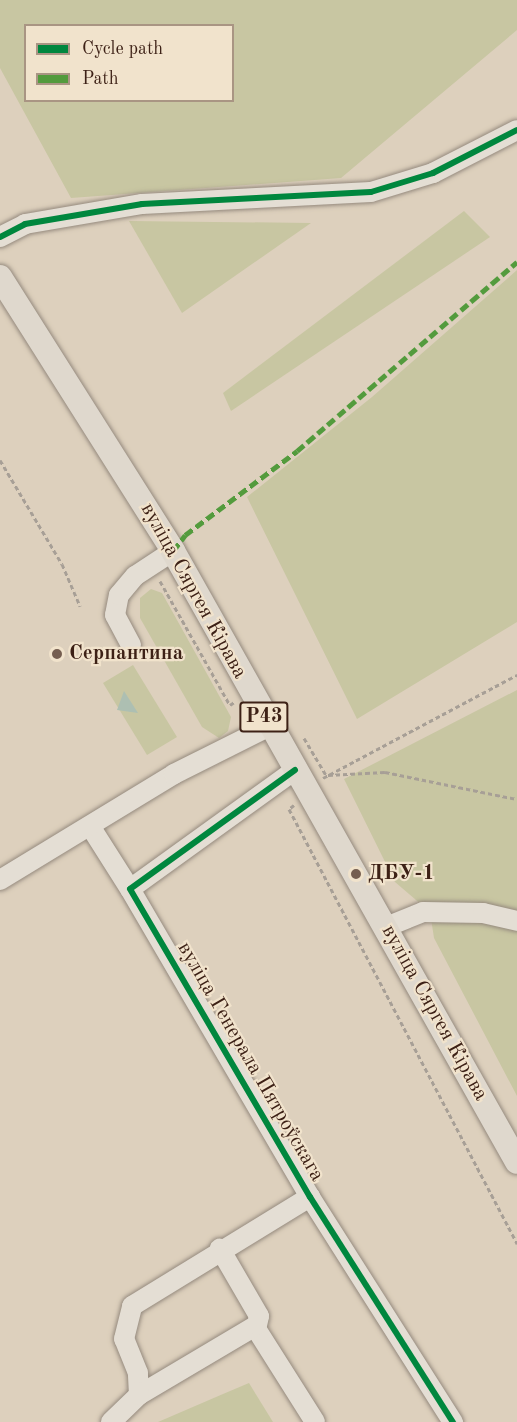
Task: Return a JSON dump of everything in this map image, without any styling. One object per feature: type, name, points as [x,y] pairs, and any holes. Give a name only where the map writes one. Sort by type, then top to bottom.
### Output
[{"type":"main road","name":"вуліца Сяргея Кірава","points":[[0,278],[173,551],[517,1162]]},
{"type":"street","points":[[0,237],[25,224],[142,204],[371,192],[433,173],[517,130]]},
{"type":"street","points":[[131,645],[115,615],[116,604],[123,588],[173,551]]},
{"type":"street","points":[[0,880],[174,774],[270,726]]},
{"type":"street","points":[[130,890],[295,770]]},
{"type":"street","name":"вуліца Генерала Пятроўскага","points":[[90,826],[310,1197],[453,1422]]},
{"type":"street","points":[[386,927],[423,912],[483,913],[517,921]]},
{"type":"street","name":"вуліца Генерала Пятроўскага","points":[[139,1395],[138,1373],[123,1339],[128,1312],[220,1249],[310,1197]]},
{"type":"street","points":[[111,1422],[139,1395],[255,1327],[259,1316],[220,1249]]},
{"type":"street","points":[[255,1327],[315,1422]]},
{"type":"path","points":[[0,460],[62,564],[80,606]]},
{"type":"path","points":[[152,567],[230,705]]},
{"type":"path","points":[[517,675],[326,775],[385,772],[517,800]]},
{"type":"path","points":[[289,809],[517,1244]]},
{"type":"shaded area","points":[[0,0],[517,0],[517,30],[341,178],[71,198],[0,68]]},
{"type":"shaded area","points":[[464,211],[490,237],[231,411],[223,393]]},
{"type":"shaded area","points":[[129,221],[311,223],[182,313]]},
{"type":"shaded area","points":[[517,270],[517,622],[357,719],[247,497],[372,397]]},
{"type":"shaded area","points":[[151,589],[162,593],[231,717],[228,731],[219,738],[202,727],[140,618],[140,598]]},
{"type":"shaded area","points":[[133,665],[177,737],[147,755],[103,683]]},
{"type":"shaded area","points":[[517,690],[517,1096],[434,938],[430,912],[395,882],[344,779]]},
{"type":"shaded area","points":[[124,691],[138,713],[117,710]]},
{"type":"shaded area","points":[[249,1383],[273,1422],[158,1422],[223,1394]]},
{"type":"marked path","points":[[173,551],[185,535],[297,451],[517,262]]},
{"type":"cycle path","points":[[0,237],[25,224],[142,204],[371,192],[433,173],[517,130]]},
{"type":"cycle path","points":[[295,770],[130,889],[310,1197],[453,1422]]},
{"type":"place","name":"Серпантина","points":[[57,654]]},
{"type":"place","name":"ДБУ-1","points":[[356,874]]}]
